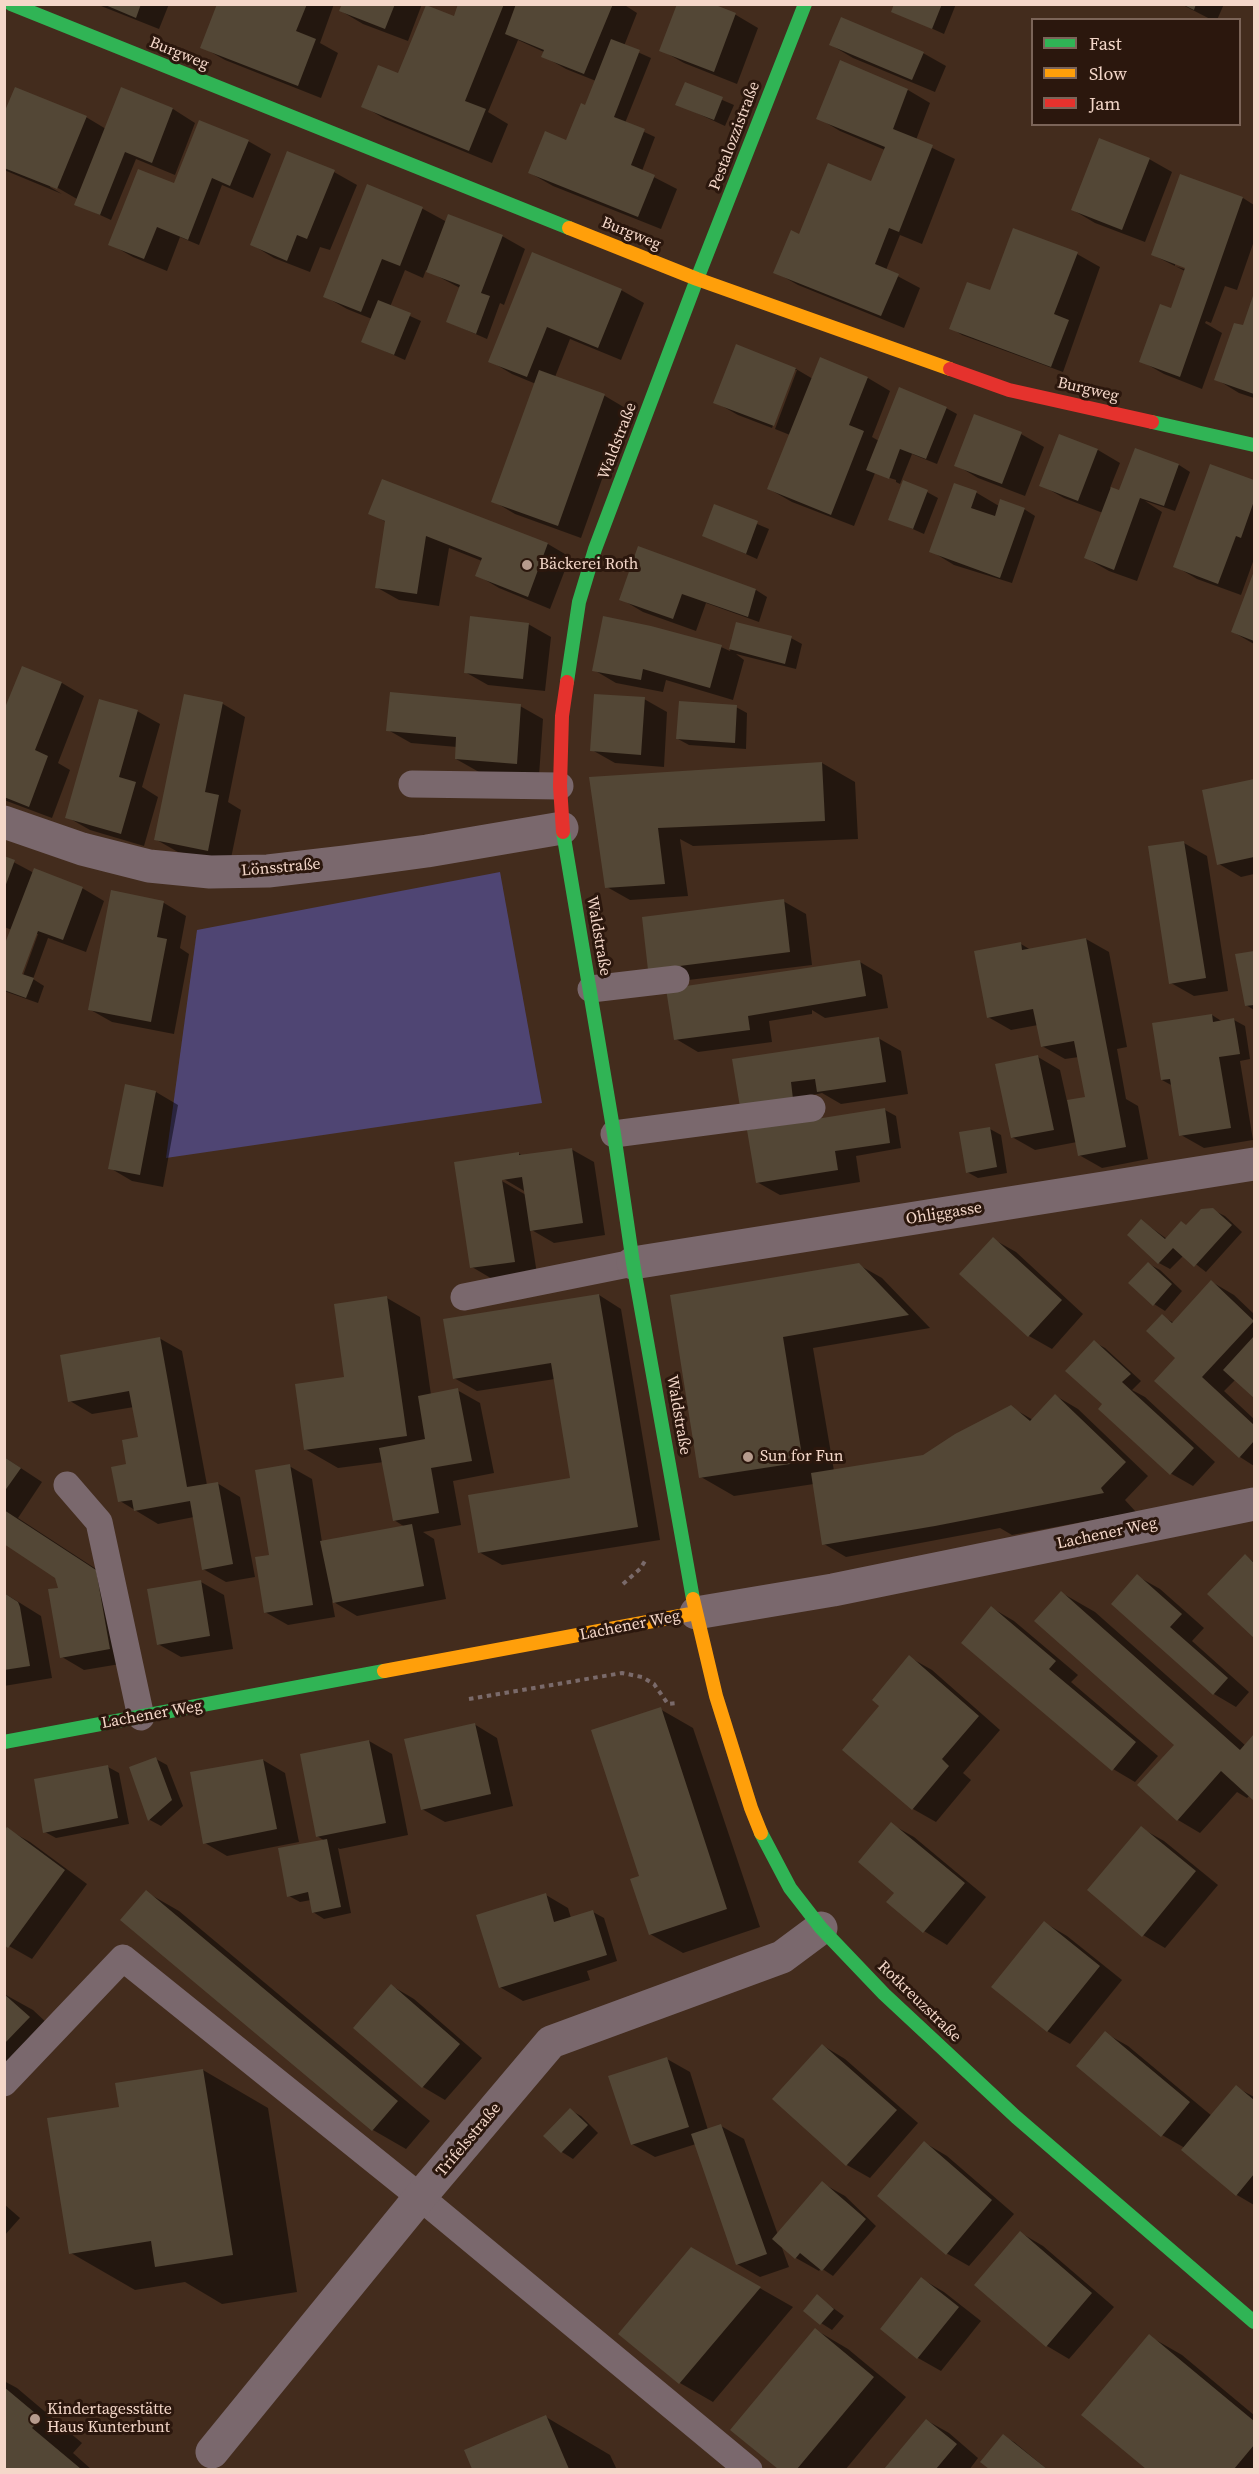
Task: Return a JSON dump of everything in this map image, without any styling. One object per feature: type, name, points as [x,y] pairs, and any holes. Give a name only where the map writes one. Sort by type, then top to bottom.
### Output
[{"type":"main road","name":"Burgweg","points":[[11,4],[697,279],[1009,390],[1254,445]]},
{"type":"main road","name":"Pestalozzistraße","points":[[697,279],[805,4]]},
{"type":"main road","name":"Waldstraße","points":[[696,1613],[633,1263],[591,989],[562,828],[560,786],[562,716],[579,602],[596,549],[697,279]]},
{"type":"main road","name":"Lachener Weg","points":[[4,1742],[696,1613]]},
{"type":"main road","name":"Rotkreuzstraße","points":[[696,1613],[716,1696],[751,1808],[769,1851],[790,1888],[821,1928],[884,1994],[1016,2117],[1254,2322]]},
{"type":"street","name":"Lönsstraße","points":[[4,822],[82,849],[149,866],[210,872],[268,871],[345,862],[427,851],[562,828]]},
{"type":"street","name":"Ohliggasse","points":[[633,1263],[1254,1164]]},
{"type":"street","name":"Lachener Weg","points":[[696,1613],[833,1590],[1254,1504]]},
{"type":"street","name":"Trifelsstraße","points":[[212,2461],[420,2197],[551,2042],[782,1957],[821,1928]]},
{"type":"lane","points":[[412,784],[560,786]]},
{"type":"lane","points":[[591,989],[675,979]]},
{"type":"lane","points":[[614,1134],[812,1108]]},
{"type":"lane","points":[[464,1297],[633,1263]]},
{"type":"lane","points":[[67,1485],[99,1522],[141,1717]]},
{"type":"lane","points":[[4,2083],[123,1958],[420,2197],[750,2469]]},
{"type":"path","points":[[614,1587],[624,1584],[640,1569],[649,1553],[651,1528],[680,1523]]},
{"type":"path","points":[[468,1700],[622,1673],[642,1677],[654,1684],[668,1704],[716,1696]]},
{"type":"shaded area","points":[[500,872],[542,1103],[166,1158],[197,930]]},
{"type":"building","points":[[103,4],[141,4],[136,18]]},
{"type":"building","points":[[217,4],[307,4],[296,31],[316,39],[298,86],[200,48]]},
{"type":"building","points":[[342,4],[395,4],[385,29],[339,11]]},
{"type":"building","points":[[458,4],[504,4],[465,101],[486,109],[469,151],[361,107],[378,65],[398,73],[426,5],[454,16]]},
{"type":"building","points":[[516,4],[613,4],[584,74],[541,57],[544,50],[505,34]]},
{"type":"building","points":[[677,4],[713,4],[736,13],[714,72],[659,51]]},
{"type":"building","points":[[894,4],[942,4],[932,29],[891,12]]},
{"type":"building","points":[[1182,4],[1196,4],[1194,10]]},
{"type":"building","points":[[841,17],[924,52],[912,80],[829,45]]},
{"type":"building","points":[[611,39],[640,50],[614,117],[645,129],[631,165],[655,175],[638,217],[528,173],[545,131],[566,140],[581,103],[585,105]]},
{"type":"building","points":[[840,60],[908,89],[893,129],[933,145],[899,232],[889,228],[875,264],[899,274],[881,316],[773,273],[791,230],[799,234],[828,163],[871,181],[885,147],[816,119]]},
{"type":"building","points":[[685,82],[723,97],[714,120],[675,105]]},
{"type":"building","points":[[15,87],[87,116],[57,189],[4,168],[4,113]]},
{"type":"building","points":[[121,87],[173,108],[152,163],[125,152],[100,215],[74,205]]},
{"type":"building","points":[[199,120],[249,140],[230,186],[212,178],[188,240],[157,227],[144,259],[108,245],[138,169],[174,183]]},
{"type":"building","points":[[1099,138],[1150,158],[1122,230],[1071,210]]},
{"type":"building","points":[[287,151],[335,170],[307,239],[297,235],[287,261],[250,245]]},
{"type":"building","points":[[1180,174],[1243,197],[1180,377],[1139,362],[1160,304],[1171,308],[1185,268],[1151,255]]},
{"type":"building","points":[[367,184],[423,207],[400,266],[382,259],[361,312],[323,297]]},
{"type":"building","points":[[448,214],[503,235],[481,293],[490,296],[476,334],[446,322],[460,285],[426,272]]},
{"type":"building","points":[[1013,228],[1078,252],[1054,314],[1069,320],[1051,367],[949,329],[967,282],[990,290]]},
{"type":"building","points":[[532,252],[622,289],[598,348],[547,327],[527,377],[488,362]]},
{"type":"building","points":[[1254,293],[1254,394],[1214,380],[1234,323],[1243,325]]},
{"type":"building","points":[[378,300],[411,313],[394,355],[361,342]]},
{"type":"building","points":[[736,344],[796,368],[774,426],[713,403]]},
{"type":"building","points":[[820,357],[868,377],[849,425],[864,431],[831,515],[767,489]]},
{"type":"building","points":[[539,370],[605,394],[558,526],[491,502]]},
{"type":"building","points":[[899,387],[947,407],[926,459],[900,449],[889,479],[866,470]]},
{"type":"building","points":[[974,414],[1022,432],[1002,484],[954,466]]},
{"type":"building","points":[[1059,434],[1098,449],[1078,501],[1039,486]]},
{"type":"building","points":[[1135,448],[1179,464],[1164,506],[1140,498],[1114,570],[1084,558],[1111,487],[1119,490]]},
{"type":"building","points":[[1210,464],[1254,480],[1254,501],[1241,538],[1236,536],[1218,584],[1173,567]]},
{"type":"building","points":[[382,479],[548,543],[528,597],[475,576],[482,558],[426,536],[417,594],[375,588],[385,521],[368,514]]},
{"type":"building","points":[[903,480],[928,490],[913,529],[888,520]]},
{"type":"building","points":[[954,483],[977,491],[971,508],[995,516],[1000,499],[1025,508],[1000,578],[929,552]]},
{"type":"building","points":[[714,504],[758,521],[746,554],[702,536]]},
{"type":"building","points":[[638,546],[756,589],[748,617],[682,594],[673,619],[619,600]]},
{"type":"building","points":[[1254,571],[1254,641],[1231,632]]},
{"type":"building","points":[[470,616],[529,623],[523,679],[464,673]]},
{"type":"building","points":[[603,616],[722,645],[710,688],[643,669],[641,680],[592,671]]},
{"type":"building","points":[[736,622],[792,636],[785,664],[729,649]]},
{"type":"building","points":[[22,666],[62,682],[35,750],[48,756],[29,807],[4,797],[4,710]]},
{"type":"building","points":[[390,692],[521,704],[517,764],[455,759],[456,737],[386,731]]},
{"type":"building","points":[[184,694],[223,702],[205,792],[219,795],[208,851],[154,840]]},
{"type":"building","points":[[594,694],[645,697],[641,755],[590,751]]},
{"type":"building","points":[[99,699],[138,710],[119,777],[136,782],[121,834],[65,818]]},
{"type":"building","points":[[679,701],[737,705],[735,743],[676,739]]},
{"type":"building","points":[[822,762],[825,821],[658,828],[665,884],[605,888],[589,777]]},
{"type":"building","points":[[1254,779],[1254,857],[1217,865],[1202,790]]},
{"type":"building","points":[[1184,841],[1206,978],[1169,984],[1148,846]]},
{"type":"building","points":[[4,856],[15,860],[5,887],[4,887]]},
{"type":"building","points":[[34,868],[83,887],[63,940],[38,931],[22,974],[34,978],[26,998],[4,990],[4,946]]},
{"type":"building","points":[[111,890],[164,901],[157,937],[167,939],[151,1022],[88,1010]]},
{"type":"building","points":[[784,899],[790,952],[648,970],[642,917]]},
{"type":"building","points":[[1086,938],[1126,1147],[1078,1156],[1067,1100],[1085,1097],[1074,1041],[1041,1047],[1033,1009],[987,1018],[974,951],[1021,942],[1022,950]]},
{"type":"building","points":[[1254,951],[1254,1005],[1245,1006],[1235,954]]},
{"type":"building","points":[[860,960],[866,996],[748,1016],[750,1030],[674,1040],[666,989]]},
{"type":"building","points":[[1212,1014],[1213,1022],[1234,1018],[1240,1054],[1219,1057],[1231,1128],[1179,1136],[1170,1079],[1161,1080],[1152,1023]]},
{"type":"building","points":[[879,1037],[886,1082],[817,1092],[815,1079],[791,1082],[793,1099],[740,1107],[732,1059]]},
{"type":"building","points":[[1038,1055],[1054,1130],[1011,1138],[995,1064]]},
{"type":"building","points":[[125,1084],[156,1091],[140,1175],[108,1169]]},
{"type":"building","points":[[885,1108],[890,1143],[835,1151],[838,1170],[756,1183],[747,1130]]},
{"type":"building","points":[[990,1127],[997,1167],[966,1173],[959,1132]]},
{"type":"building","points":[[572,1148],[583,1223],[530,1231],[522,1177],[502,1180],[515,1262],[470,1268],[454,1162],[519,1152],[519,1155]]},
{"type":"building","points":[[1213,1208],[1232,1225],[1194,1267],[1173,1248],[1158,1264],[1127,1235],[1141,1219],[1165,1239],[1181,1221],[1186,1225],[1201,1209]]},
{"type":"building","points":[[993,1237],[1062,1300],[1028,1337],[959,1274]]},
{"type":"building","points":[[1148,1262],[1172,1284],[1153,1306],[1128,1283]]},
{"type":"building","points":[[859,1263],[909,1315],[783,1337],[803,1462],[699,1478],[670,1295]]},
{"type":"building","points":[[1211,1280],[1254,1321],[1202,1377],[1254,1425],[1254,1441],[1239,1458],[1154,1381],[1175,1358],[1146,1331],[1162,1314],[1172,1323]]},
{"type":"building","points":[[599,1294],[638,1527],[478,1553],[468,1495],[570,1478],[551,1363],[453,1379],[443,1319]]},
{"type":"building","points":[[387,1296],[407,1436],[304,1450],[295,1384],[344,1377],[334,1304]]},
{"type":"building","points":[[1254,1336],[1254,1398],[1223,1370]]},
{"type":"building","points":[[160,1337],[187,1487],[218,1482],[233,1564],[202,1570],[190,1501],[134,1511],[132,1500],[118,1502],[111,1467],[126,1464],[122,1440],[138,1437],[129,1391],[68,1402],[60,1355]]},
{"type":"building","points":[[1094,1340],[1131,1374],[1122,1382],[1194,1448],[1170,1475],[1098,1409],[1102,1404],[1065,1371]]},
{"type":"building","points":[[458,1388],[472,1461],[431,1468],[439,1513],[393,1521],[379,1448],[425,1439],[418,1396]]},
{"type":"building","points":[[1055,1394],[1126,1462],[1101,1488],[1104,1493],[935,1526],[822,1545],[811,1473],[923,1455],[955,1434],[1011,1405],[1030,1421]]},
{"type":"building","points":[[4,1457],[21,1468],[4,1492]]},
{"type":"building","points":[[290,1464],[313,1605],[264,1613],[255,1557],[269,1555],[255,1470]]},
{"type":"building","points":[[4,1510],[96,1570],[110,1649],[60,1658],[48,1589],[58,1588],[55,1578],[4,1544]]},
{"type":"building","points":[[412,1524],[424,1586],[333,1603],[320,1541]]},
{"type":"building","points":[[1245,1554],[1254,1563],[1254,1638],[1207,1594]]},
{"type":"building","points":[[1137,1574],[1182,1614],[1170,1627],[1228,1678],[1213,1695],[1111,1604]]},
{"type":"building","points":[[201,1580],[210,1636],[157,1645],[147,1589]]},
{"type":"building","points":[[1061,1591],[1240,1750],[1254,1734],[1254,1801],[1221,1771],[1177,1821],[1137,1785],[1174,1745],[1034,1621]]},
{"type":"building","points":[[4,1593],[18,1602],[20,1607],[30,1666],[4,1670]]},
{"type":"building","points":[[991,1606],[1056,1661],[1049,1669],[1136,1742],[1112,1771],[961,1643]]},
{"type":"building","points":[[909,1655],[979,1716],[942,1759],[949,1766],[912,1810],[842,1750],[879,1706],[872,1700]]},
{"type":"building","points":[[661,1707],[727,1909],[649,1935],[630,1879],[639,1876],[591,1730]]},
{"type":"building","points":[[475,1723],[491,1794],[421,1810],[404,1739]]},
{"type":"building","points":[[369,1740],[386,1823],[316,1837],[300,1754]]},
{"type":"building","points":[[156,1757],[172,1800],[148,1821],[129,1767]]},
{"type":"building","points":[[263,1759],[277,1829],[203,1844],[190,1772]]},
{"type":"building","points":[[108,1765],[118,1818],[43,1833],[34,1779]]},
{"type":"building","points":[[891,1822],[965,1883],[923,1933],[886,1902],[894,1893],[858,1862]]},
{"type":"building","points":[[1141,1826],[1196,1871],[1142,1937],[1087,1890]]},
{"type":"building","points":[[7,1827],[65,1870],[8,1948],[4,1945],[4,1831]]},
{"type":"building","points":[[327,1839],[341,1907],[312,1913],[308,1892],[287,1897],[278,1848]]},
{"type":"building","points":[[146,1890],[398,2101],[372,2131],[120,1920]]},
{"type":"building","points":[[546,1893],[554,1922],[593,1910],[607,1955],[499,1988],[476,1915]]},
{"type":"building","points":[[1044,1921],[1100,1966],[1047,2032],[991,1987]]},
{"type":"building","points":[[391,1984],[460,2044],[422,2088],[353,2028]]},
{"type":"building","points":[[4,1994],[30,2017],[4,2044]]},
{"type":"building","points":[[1105,2031],[1190,2102],[1161,2137],[1076,2066]]},
{"type":"building","points":[[822,2044],[897,2110],[846,2166],[772,2099]]},
{"type":"building","points":[[667,2057],[689,2127],[631,2145],[608,2076]]},
{"type":"building","points":[[203,2069],[233,2255],[155,2267],[151,2241],[69,2254],[47,2118],[119,2107],[115,2083]]},
{"type":"building","points":[[1236,2085],[1254,2100],[1254,2174],[1236,2196],[1181,2150]]},
{"type":"building","points":[[570,2108],[588,2125],[561,2153],[543,2136]]},
{"type":"building","points":[[721,2124],[767,2254],[736,2265],[691,2134]]},
{"type":"building","points":[[924,2141],[992,2200],[946,2255],[877,2196]]},
{"type":"building","points":[[822,2181],[866,2219],[822,2271],[800,2253],[795,2259],[772,2239]]},
{"type":"building","points":[[1020,2231],[1092,2293],[1046,2347],[974,2285]]},
{"type":"building","points":[[691,2247],[761,2287],[679,2384],[618,2334]]},
{"type":"building","points":[[921,2277],[959,2307],[917,2359],[880,2329]]},
{"type":"building","points":[[817,2294],[834,2309],[820,2325],[803,2311]]},
{"type":"building","points":[[815,2328],[874,2377],[797,2469],[778,2469],[730,2430]]},
{"type":"building","points":[[1149,2334],[1254,2421],[1254,2445],[1234,2469],[1146,2469],[1081,2415]]},
{"type":"building","points":[[4,2387],[41,2418],[32,2428],[81,2469],[4,2469]]},
{"type":"building","points":[[546,2415],[569,2469],[472,2469],[464,2450]]},
{"type":"building","points":[[926,2419],[957,2444],[936,2469],[884,2469]]},
{"type":"building","points":[[1003,2434],[1047,2469],[989,2469],[980,2462]]},
{"type":"traffic: fast","points":[[11,4],[569,228]]},
{"type":"traffic: fast","points":[[567,682],[579,602],[595,549],[697,279],[805,4]]},
{"type":"traffic: fast","points":[[1152,422],[1254,445]]},
{"type":"traffic: fast","points":[[563,832],[614,1134],[633,1263],[693,1599]]},
{"type":"traffic: fast","points":[[4,1742],[384,1671]]},
{"type":"traffic: fast","points":[[761,1833],[790,1888],[821,1928],[884,1994],[1016,2117],[1254,2322]]},
{"type":"traffic: slow","points":[[569,228],[697,279],[950,369]]},
{"type":"traffic: slow","points":[[693,1599],[716,1696],[761,1833]]},
{"type":"traffic: slow","points":[[384,1671],[696,1613]]},
{"type":"traffic: jam","points":[[950,369],[1009,390],[1152,422]]},
{"type":"traffic: jam","points":[[563,832],[560,786],[562,716],[567,682]]},
{"type":"place","name":"Bäckerei Roth","points":[[527,565]]},
{"type":"place","name":"Sun for Fun","points":[[748,1457]]},
{"type":"place","name":"Kindertagesstätte Haus Kunterbunt","points":[[35,2419]]}]
